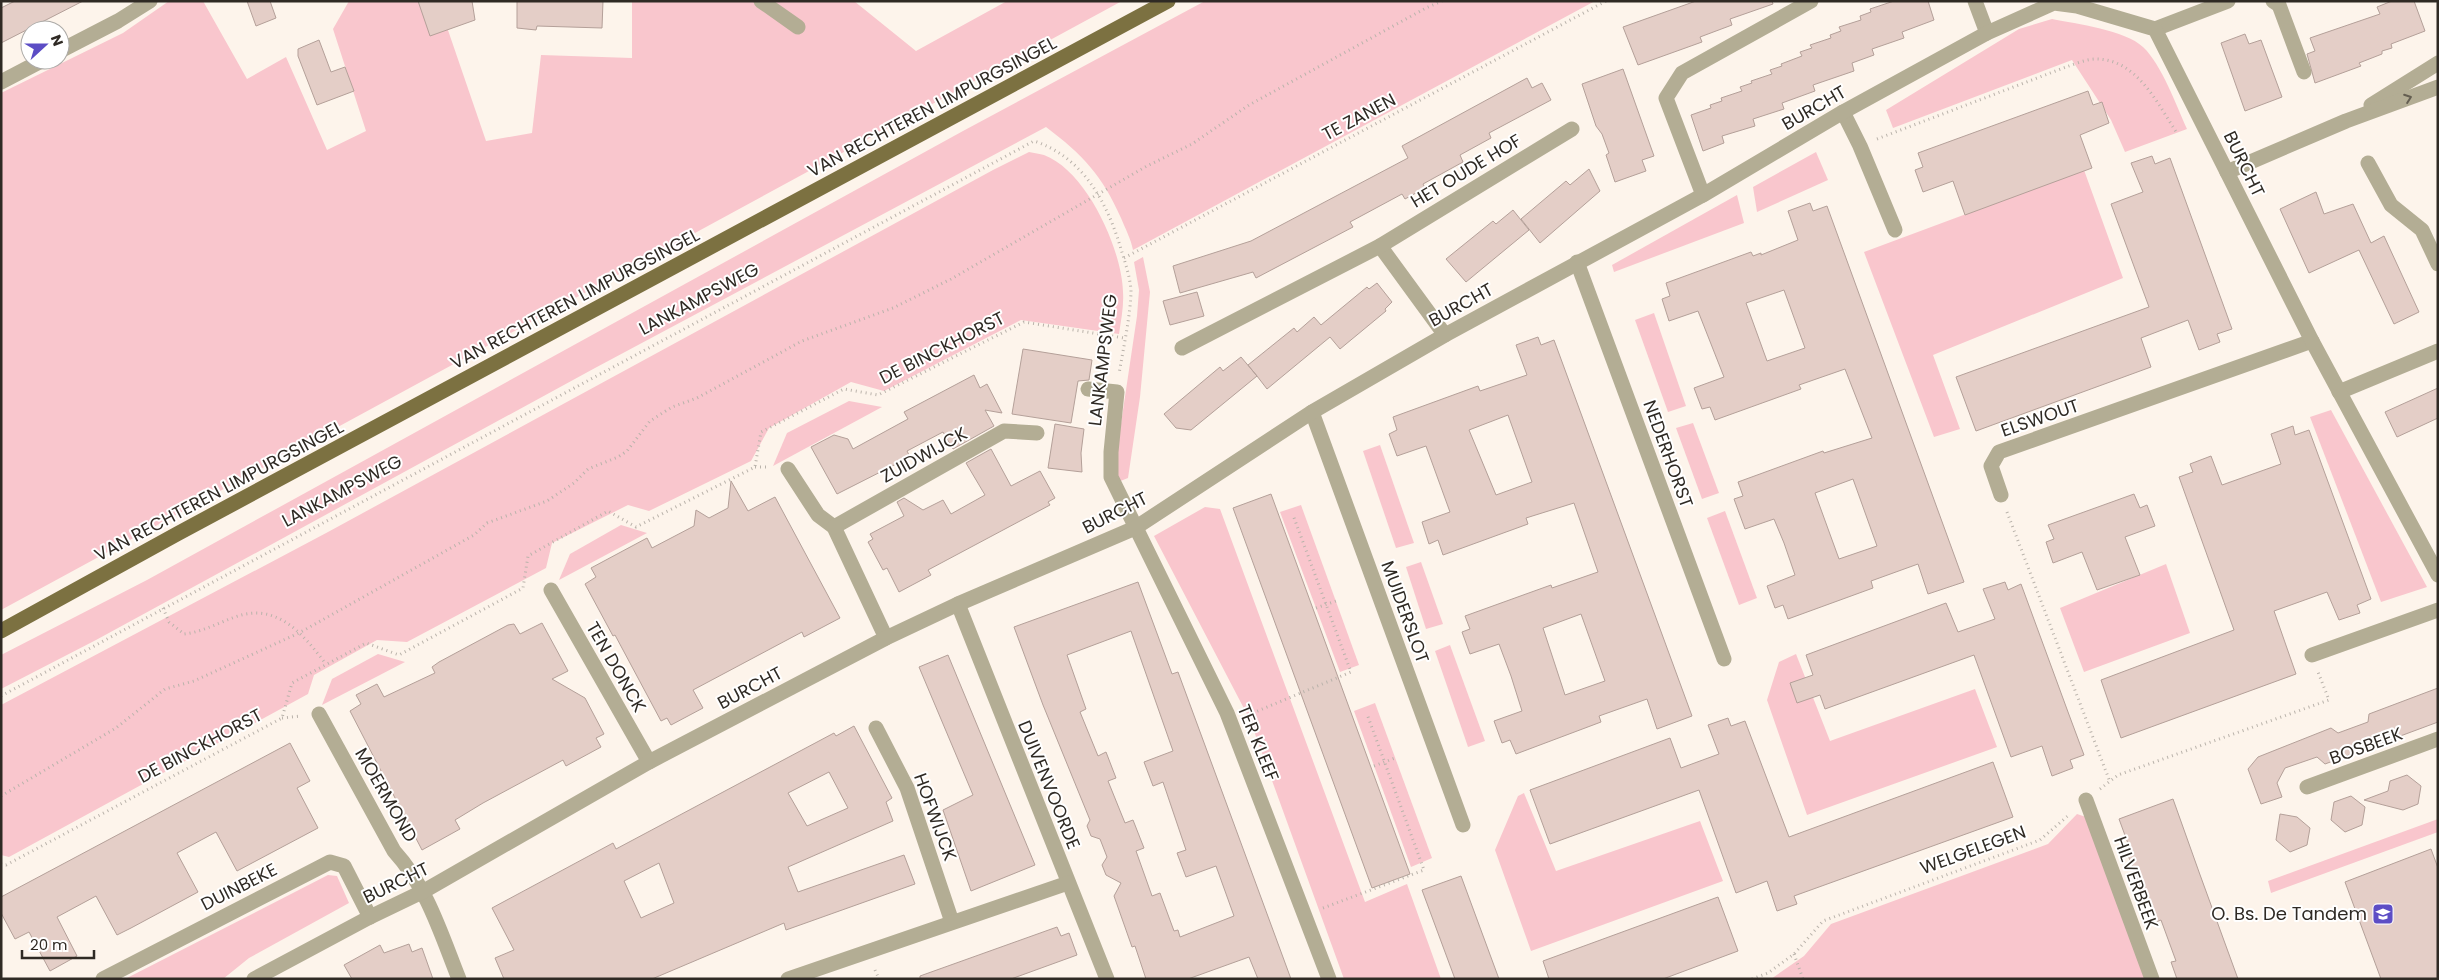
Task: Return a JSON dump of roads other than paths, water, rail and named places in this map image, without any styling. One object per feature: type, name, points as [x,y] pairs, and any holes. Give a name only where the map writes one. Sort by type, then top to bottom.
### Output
[{"type":"main road","name":"VAN RECHTEREN LIMPURGSINGEL","points":[[1,631],[177,534],[1168,1]]},
{"type":"street","points":[[70,46],[118,21],[150,1]]},
{"type":"street","points":[[761,1],[798,27]]},
{"type":"street","points":[[1703,195],[1666,98],[1682,73],[1811,1]]},
{"type":"street","points":[[1975,1],[1986,33]]},
{"type":"street","points":[[2155,29],[2228,1]]},
{"type":"street","name":"BURCHT","points":[[254,979],[370,917],[424,891],[649,762],[886,638],[958,604],[1135,528],[1312,412],[1445,335],[1703,195],[1843,112],[1986,33],[2054,3],[2077,6],[2155,29],[2312,342],[2438,575]]},
{"type":"street","points":[[2280,3],[2304,72]]},
{"type":"street","points":[[2346,121],[2438,63]]},
{"type":"street","points":[[1,82],[24,70]]},
{"type":"street","points":[[2227,172],[2346,121],[2438,87]]},
{"type":"street","points":[[1843,112],[1860,146],[1895,230]]},
{"type":"street","name":"HET OUDE HOF","points":[[1182,348],[1380,246],[1572,129]]},
{"type":"street","points":[[2368,163],[2391,205],[2422,230],[2438,264]]},
{"type":"street","points":[[1380,246],[1445,335]]},
{"type":"street","name":"NEDERHORST","points":[[1577,262],[1724,659]]},
{"type":"street","name":"ELSWOUT","points":[[2001,495],[1991,466],[1999,452],[2312,342]]},
{"type":"street","points":[[2339,392],[2438,351]]},
{"type":"street","name":"LANKAMPSWEG","points":[[1088,389],[1117,392],[1111,452],[1111,477],[1135,528]]},
{"type":"street","name":"MUIDERSLOT","points":[[1312,412],[1463,825]]},
{"type":"street","name":"ZUIDWIJCK","points":[[834,527],[1004,431],[1037,433]]},
{"type":"street","points":[[788,469],[818,515],[834,527],[886,638]]},
{"type":"street","name":"TER KLEEF","points":[[1135,528],[1231,722],[1329,979]]},
{"type":"street","name":"TEN DONCK","points":[[551,590],[649,762]]},
{"type":"street","name":"DUIVENVOORDE","points":[[958,604],[1106,979]]},
{"type":"street","points":[[2312,655],[2438,610]]},
{"type":"street","name":"MOERMOND","points":[[319,714],[394,851],[424,891],[459,979]]},
{"type":"street","name":"HOFWIJCK","points":[[876,728],[907,788],[952,922]]},
{"type":"street","name":"BOSBEEK","points":[[2307,787],[2438,739]]},
{"type":"street","name":"HILVERBEEK","points":[[2086,800],[2152,979]]},
{"type":"street","name":"DUINBEKE","points":[[103,979],[330,862],[344,866],[370,917]]},
{"type":"street","points":[[788,979],[1068,883]]},
{"type":"place","name":"O. Bs. De Tandem","points":[[2383,914]]}]
